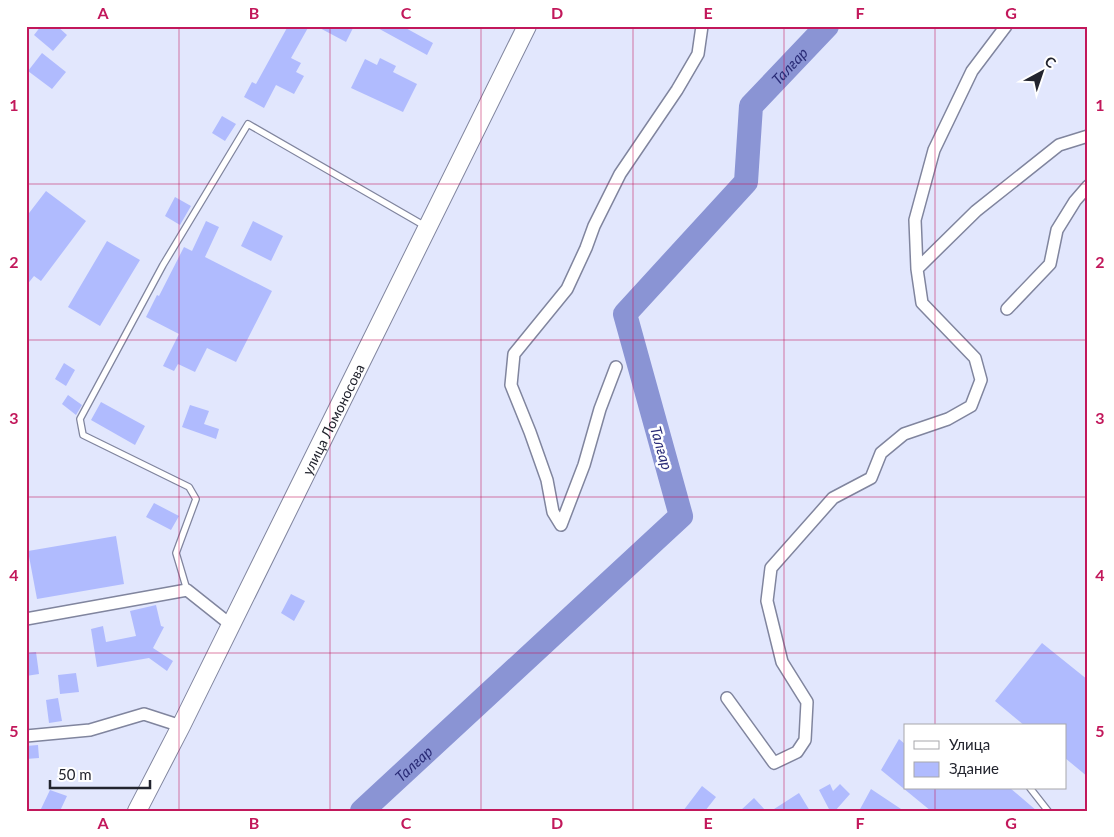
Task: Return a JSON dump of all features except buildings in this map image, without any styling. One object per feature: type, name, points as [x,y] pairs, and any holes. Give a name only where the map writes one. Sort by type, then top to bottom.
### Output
[{"type":"main road","name":"улица Ломоносова","points":[[137,811],[181,726],[526,26]]},
{"type":"street","points":[[616,367],[600,409],[584,465],[561,525],[554,512],[547,480],[530,432],[510,385],[514,354],[567,289],[594,226],[620,174],[677,90],[698,54],[702,26]]},
{"type":"street","points":[[727,698],[774,763],[797,752],[805,740],[808,702],[782,662],[767,601],[771,568],[833,498],[872,478],[881,453],[904,434],[948,419],[971,406],[981,380],[975,358],[922,303],[917,269],[915,220],[934,150],[972,71],[1006,26]]},
{"type":"street","points":[[917,269],[976,211],[1059,144],[1088,136]]},
{"type":"street","points":[[1007,309],[1050,264],[1057,230],[1075,201],[1088,186]]},
{"type":"street","points":[[26,619],[186,590],[231,625]]},
{"type":"street","points":[[26,736],[90,730],[144,714],[181,726]]},
{"type":"lane","points":[[186,590],[176,553],[196,499],[189,487],[83,435],[80,418],[162,265],[248,124],[427,227]]},
{"type":"lane","points":[[1032,790],[1048,811]]},
{"type":"waterway","name":"Талғар","points":[[362,811],[681,516],[625,314],[746,182],[751,106],[827,26]]}]
